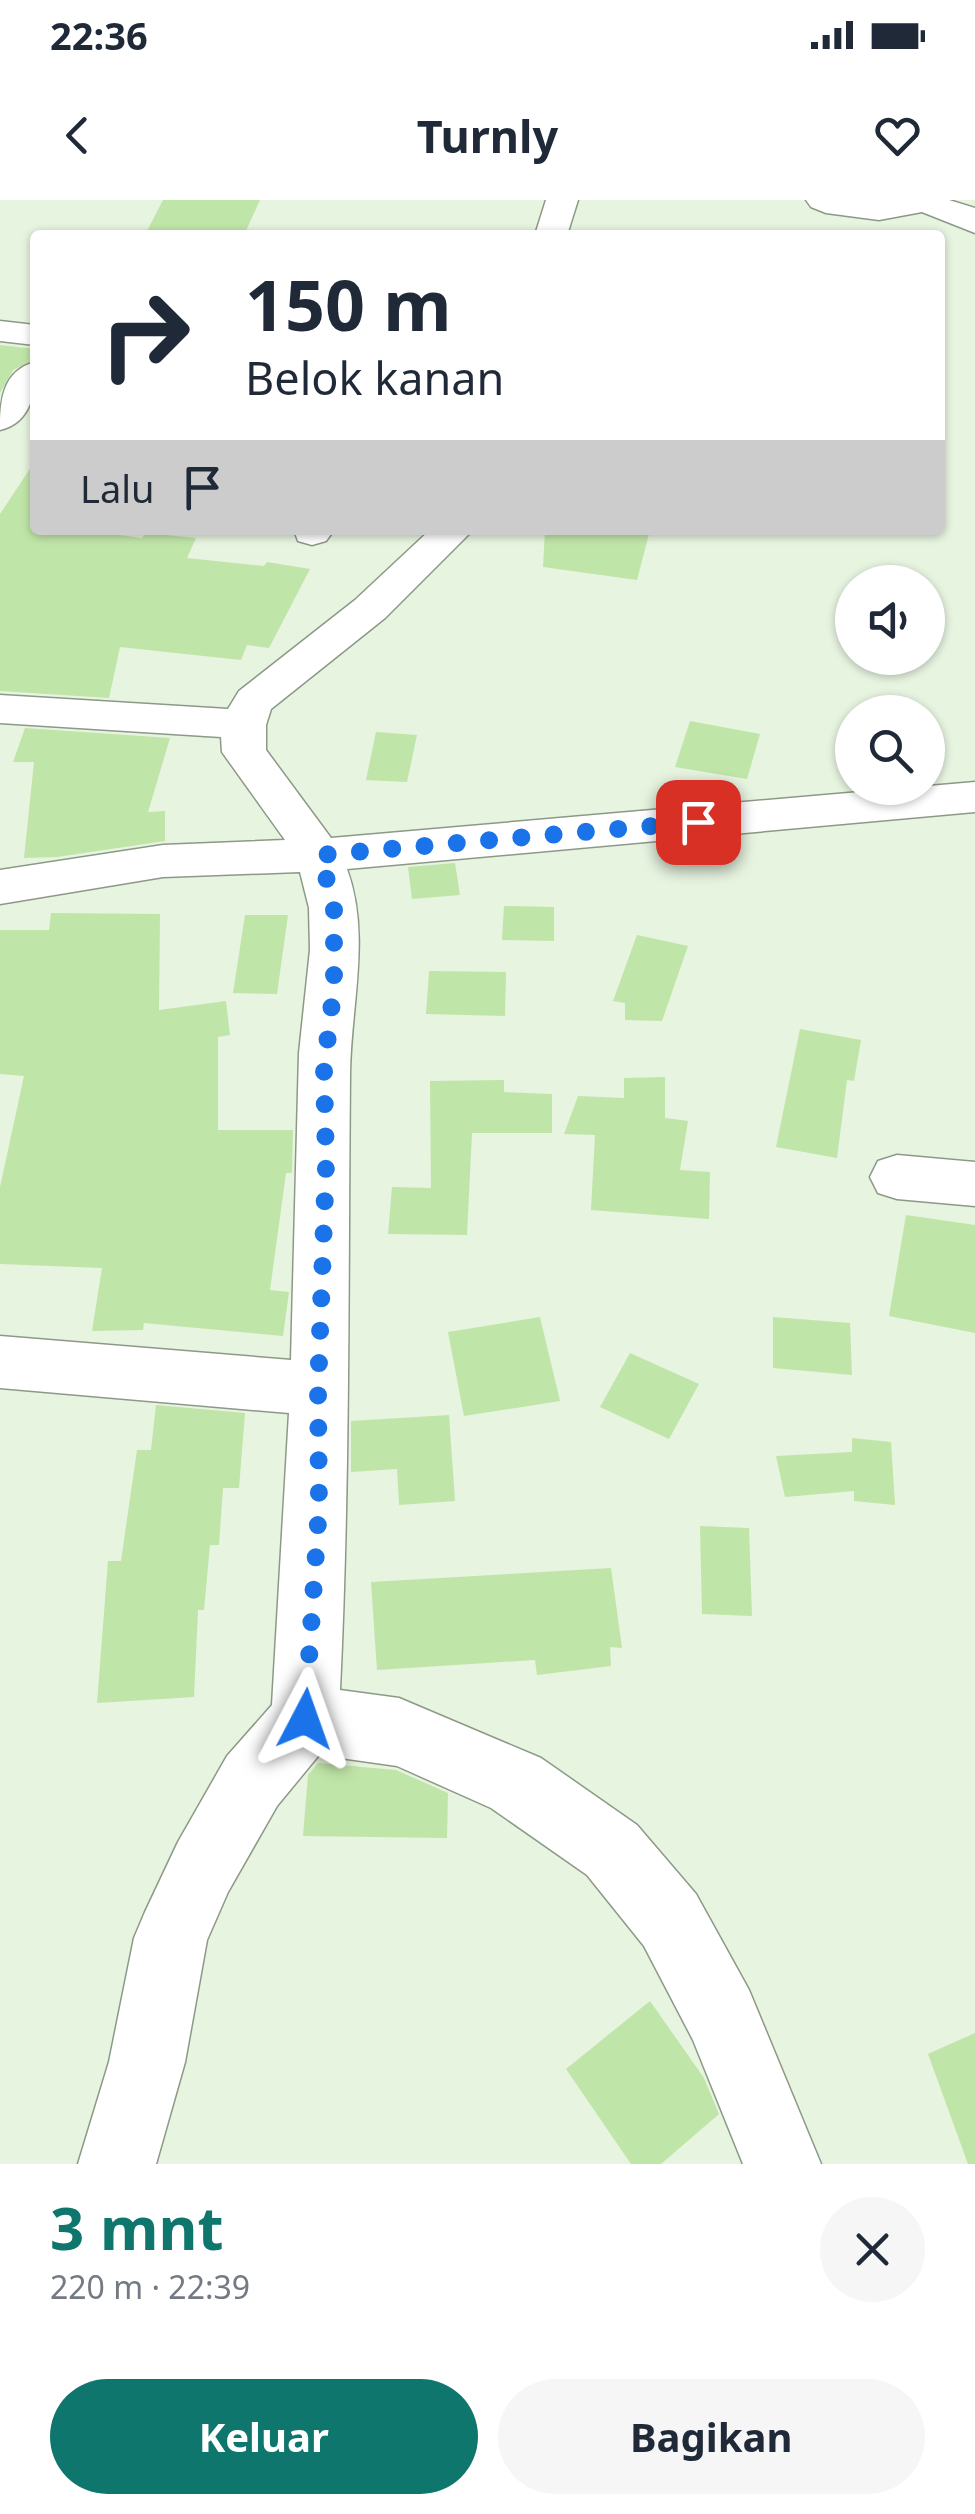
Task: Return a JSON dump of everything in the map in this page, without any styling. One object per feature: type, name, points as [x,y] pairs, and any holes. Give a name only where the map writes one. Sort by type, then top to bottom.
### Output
[{"type":"street","points":[[553,230],[562,200]]},
{"type":"street","points":[[822,200],[879,211],[924,202],[970,217],[975,223]]},
{"type":"street","points":[[0,332],[30,335]]},
{"type":"street","points":[[0,420],[30,380]]},
{"type":"street","points":[[117,2164],[147,2062],[171,1938],[204,1867],[252,1781],[305,1719],[319,1507],[318,1390],[326,1165],[324,1069],[334,986],[334,906],[320,855],[244,752],[245,714],[264,690],[370,609],[448,535]]},
{"type":"street","points":[[0,709],[244,724]]},
{"type":"street","points":[[0,887],[163,860],[320,855],[975,797]]},
{"type":"street","points":[[896,1177],[975,1184]]},
{"type":"street","points":[[0,1362],[318,1390]]},
{"type":"street","points":[[305,1719],[399,1732],[516,1783],[612,1850],[670,1920],[722,2016],[782,2164]]},
{"type":"building","points":[[163,200],[260,200],[246,230],[148,230]]},
{"type":"building","points":[[0,345],[30,348],[30,362],[13,370],[0,393]]},
{"type":"building","points":[[30,469],[30,535],[196,538],[187,558],[264,566],[267,562],[310,569],[269,648],[247,645],[241,660],[120,647],[109,698],[0,691],[0,514]]},
{"type":"building","points":[[545,535],[649,535],[637,580],[543,567]]},
{"type":"building","points":[[690,721],[760,734],[747,779],[675,767]]},
{"type":"building","points":[[25,728],[170,738],[148,812],[165,811],[165,841],[24,858],[34,762],[13,762]]},
{"type":"building","points":[[376,732],[417,735],[407,782],[366,780]]},
{"type":"building","points":[[455,863],[460,895],[412,899],[408,867]]},
{"type":"building","points":[[504,906],[554,907],[554,941],[502,940]]},
{"type":"building","points":[[51,913],[160,914],[159,1010],[226,1001],[230,1035],[218,1037],[218,1130],[293,1130],[292,1173],[286,1173],[270,1290],[289,1292],[283,1336],[144,1323],[143,1330],[92,1331],[102,1268],[0,1264],[0,1187],[24,1076],[0,1074],[0,930],[49,930]]},
{"type":"building","points":[[245,915],[288,915],[277,994],[233,993]]},
{"type":"building","points":[[637,935],[688,946],[662,1021],[625,1020],[625,1003],[613,1001]]},
{"type":"building","points":[[429,971],[506,972],[505,1016],[426,1014]]},
{"type":"building","points":[[800,1029],[861,1040],[854,1081],[847,1080],[837,1158],[776,1147]]},
{"type":"building","points":[[665,1077],[665,1118],[688,1121],[680,1170],[710,1172],[709,1219],[591,1210],[595,1135],[564,1134],[578,1096],[624,1098],[624,1078]]},
{"type":"building","points":[[504,1080],[504,1092],[552,1094],[552,1133],[472,1133],[467,1235],[388,1234],[392,1187],[431,1188],[430,1081]]},
{"type":"building","points":[[906,1215],[975,1225],[975,1333],[889,1316]]},
{"type":"building","points":[[540,1317],[560,1401],[464,1416],[448,1332]]},
{"type":"building","points":[[773,1317],[850,1323],[852,1375],[773,1368]]},
{"type":"building","points":[[630,1353],[699,1384],[669,1439],[600,1407]]},
{"type":"building","points":[[156,1405],[245,1413],[239,1488],[223,1488],[219,1545],[210,1545],[204,1610],[198,1610],[194,1697],[97,1703],[108,1561],[121,1561],[137,1450],[151,1450]]},
{"type":"building","points":[[449,1415],[455,1501],[399,1505],[397,1469],[351,1472],[351,1421]]},
{"type":"building","points":[[852,1438],[891,1442],[895,1505],[854,1501],[854,1491],[785,1497],[776,1456],[852,1452]]},
{"type":"building","points":[[700,1526],[749,1528],[752,1616],[702,1614]]},
{"type":"building","points":[[611,1568],[622,1648],[610,1647],[611,1666],[537,1675],[535,1660],[377,1670],[371,1582]]},
{"type":"building","points":[[318,1763],[396,1770],[448,1793],[447,1838],[303,1836],[308,1775]]},
{"type":"building","points":[[650,2001],[704,2078],[719,2114],[661,2164],[631,2164],[566,2069]]},
{"type":"building","points":[[975,2033],[975,2164],[968,2164],[928,2054]]},
{"type":"route","points":[[305,1719],[319,1507],[318,1390],[326,1165],[324,1069],[334,986],[334,906],[320,855],[698,822]]}]
